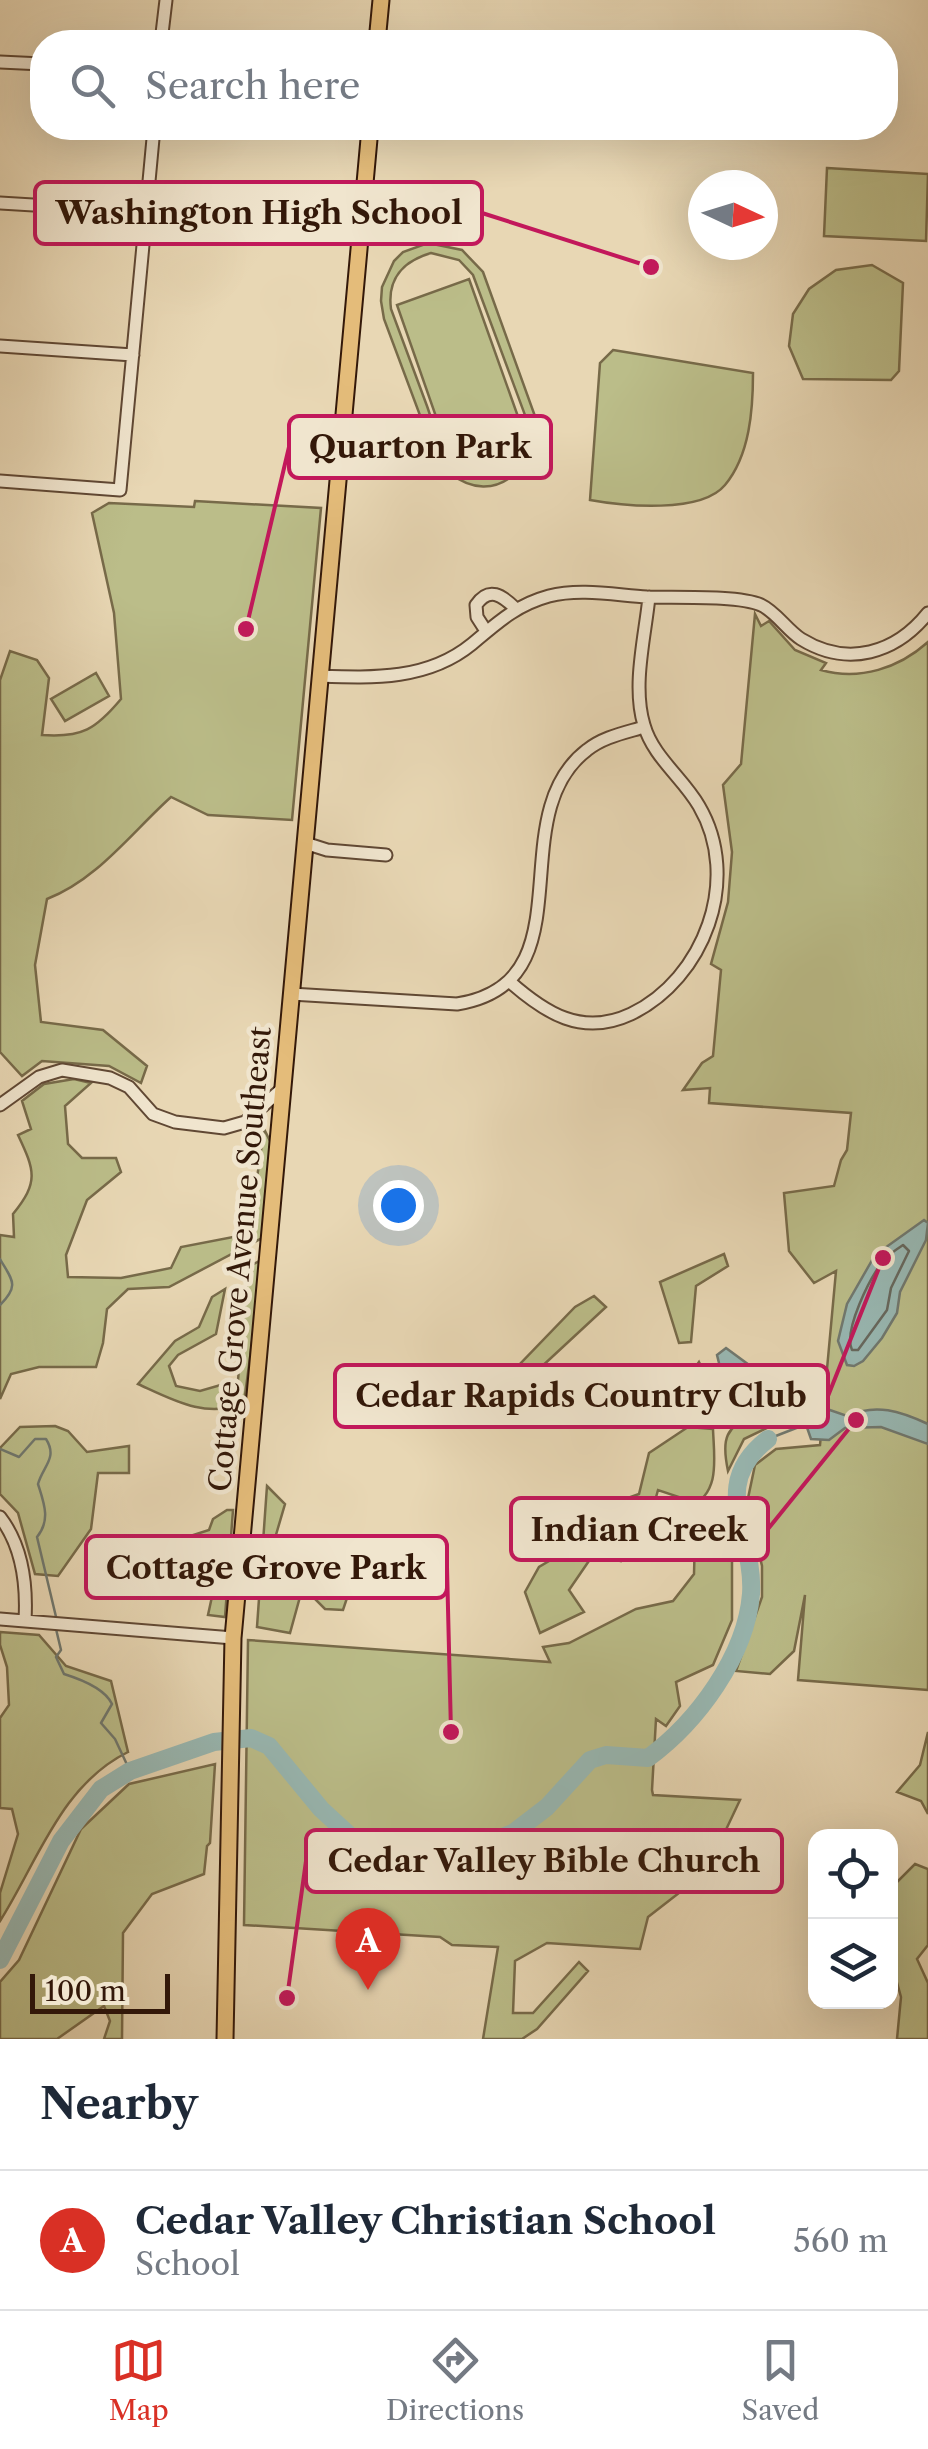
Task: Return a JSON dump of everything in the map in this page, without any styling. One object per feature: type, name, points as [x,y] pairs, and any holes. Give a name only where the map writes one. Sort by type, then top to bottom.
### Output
[{"type":"main road","points":[[378,30],[381,0]]},
{"type":"main road","name":"Cottage Grove Avenue Southeast","points":[[225,2039],[233,1638],[369,140]]},
{"type":"street","points":[[163,30],[166,0]]},
{"type":"street","points":[[0,62],[30,63]]},
{"type":"street","points":[[0,481],[120,490],[153,140]]},
{"type":"street","points":[[0,203],[361,225]]},
{"type":"street","points":[[0,346],[133,355]]},
{"type":"street","points":[[320,676],[376,678],[408,674],[470,646],[516,609],[572,592],[762,605],[800,638],[844,654],[886,649],[912,633],[928,613]]},
{"type":"street","points":[[486,631],[477,617],[476,605],[482,596],[503,596],[516,609]]},
{"type":"street","points":[[509,981],[553,1016],[595,1024],[615,1020],[650,1003],[680,977],[705,936],[716,889],[710,835],[701,810],[665,763],[644,727],[641,682],[649,597]]},
{"type":"street","points":[[291,994],[457,1004],[479,1001],[496,993],[528,955],[534,938],[551,796],[565,772],[586,750],[608,737],[644,727]]},
{"type":"street","points":[[305,843],[327,850],[386,856]]},
{"type":"street","points":[[0,1105],[14,1091],[62,1070],[129,1087],[153,1114],[176,1122],[224,1128],[245,1122],[284,1087]]},
{"type":"street","points":[[0,1517],[8,1527],[22,1567],[25,1620]]},
{"type":"street","points":[[0,1620],[233,1638]]},
{"type":"green space","points":[[827,168],[928,174],[926,241],[824,236]]},
{"type":"green space","points":[[428,243],[462,250],[483,272],[536,419],[530,453],[511,477],[498,484],[467,483],[451,474],[443,477],[384,319],[382,287],[394,261],[403,252]],"holes":[[[431,253],[459,260],[473,275],[525,415],[526,434],[521,450],[512,463],[484,475],[455,465],[443,450],[391,309],[392,289],[405,266]]]},
{"type":"green space","points":[[872,265],[903,283],[899,371],[891,380],[803,379],[789,346],[793,314],[809,289],[836,270]]},
{"type":"green space","points":[[469,279],[521,425],[448,451],[397,305]]},
{"type":"green space","points":[[613,350],[753,373],[745,446],[733,473],[714,494],[661,506],[590,500],[600,363]]},
{"type":"green space","points":[[195,501],[321,508],[292,820],[208,815],[171,797],[98,868],[47,899],[35,965],[41,1022],[103,1030],[147,1066],[141,1083],[109,1066],[42,1061],[22,1076],[0,1052],[0,680],[10,651],[37,660],[49,678],[42,735],[78,733],[104,718],[121,699],[114,613],[92,513],[109,503],[194,507]]},
{"type":"green space","points":[[755,614],[761,626],[769,621],[795,650],[826,663],[821,670],[836,673],[878,670],[905,659],[928,642],[928,1690],[798,1680],[805,1595],[794,1651],[770,1674],[736,1671],[762,1597],[762,1566],[747,1503],[755,1465],[776,1449],[820,1445],[836,1271],[814,1283],[789,1251],[784,1193],[834,1186],[847,1150],[851,1113],[709,1103],[710,1088],[683,1090],[702,1063],[713,1056],[721,970],[711,964],[728,902],[732,852],[723,785],[741,764]]},
{"type":"green space","points":[[96,673],[109,696],[65,721],[51,699]]},
{"type":"green space","points":[[74,1079],[91,1083],[65,1106],[68,1144],[82,1158],[116,1158],[121,1172],[87,1200],[66,1255],[68,1277],[121,1278],[171,1268],[181,1247],[249,1234],[264,1129],[271,1143],[264,1237],[169,1287],[128,1289],[107,1309],[96,1367],[39,1367],[11,1374],[0,1399],[0,1235],[14,1237],[13,1214],[27,1193],[32,1176],[18,1135],[31,1129],[22,1101],[44,1084]]},
{"type":"green space","points":[[724,1254],[728,1266],[696,1286],[691,1342],[679,1343],[660,1282]]},
{"type":"green space","points":[[263,1259],[244,1403],[203,1408],[138,1384],[175,1341],[199,1327],[212,1297],[225,1289],[216,1334],[178,1355],[169,1366],[176,1386],[200,1391],[238,1380],[248,1267]]},
{"type":"green space","points":[[594,1296],[606,1307],[538,1370],[520,1364],[575,1307]]},
{"type":"green space","points":[[699,1362],[720,1403],[708,1415],[698,1406],[692,1372]]},
{"type":"green space","points":[[757,1408],[767,1428],[744,1439],[728,1471],[726,1440],[739,1422]]},
{"type":"green space","points":[[55,1426],[68,1431],[87,1452],[129,1446],[129,1473],[98,1473],[91,1529],[58,1576],[35,1574],[18,1513],[0,1494],[0,1448],[20,1427]]},
{"type":"green space","points":[[688,1427],[713,1429],[714,1474],[707,1493],[690,1507],[679,1497],[658,1490],[648,1526],[621,1561],[593,1555],[569,1590],[584,1612],[540,1633],[525,1592],[539,1567],[566,1551],[575,1517],[639,1494],[649,1453]]},
{"type":"green space","points":[[267,1486],[285,1504],[273,1545],[316,1556],[290,1633],[257,1627]]},
{"type":"green space","points":[[233,1510],[225,1617],[208,1615],[213,1592],[187,1537],[209,1530],[213,1519]]},
{"type":"green space","points":[[712,1524],[732,1533],[732,1620],[713,1665],[676,1682],[680,1706],[666,1726],[656,1719],[652,1790],[653,1795],[740,1800],[706,1872],[648,1917],[640,1949],[547,1943],[515,1961],[513,2013],[533,2013],[579,1962],[588,1971],[537,2029],[522,2039],[483,2039],[498,1947],[452,1945],[440,1937],[244,1925],[248,1640],[550,1662],[543,1647],[569,1643],[636,1609],[673,1601],[694,1574],[695,1536]]},
{"type":"green space","points":[[328,1564],[345,1564],[355,1574],[343,1610],[325,1609],[313,1597]]},
{"type":"green space","points":[[0,1632],[39,1635],[66,1666],[111,1681],[128,1752],[105,1766],[68,1804],[0,1921],[0,1893],[18,1834],[12,1809],[0,1808],[0,1718],[9,1705]]},
{"type":"green space","points":[[928,1732],[928,1814],[921,1801],[897,1792],[920,1765]]},
{"type":"green space","points":[[215,1764],[204,1874],[152,1894],[123,1933],[122,2039],[104,2039],[110,2021],[104,2006],[57,2039],[0,2039],[0,1982],[19,1960],[81,1829],[129,1784]]},
{"type":"green space","points":[[915,1864],[928,1869],[928,1945],[917,1959],[928,1983],[928,2039],[897,2039],[901,1997],[898,1881]]},
{"type":"water","points":[[924,1220],[928,1223],[926,1240],[900,1292],[897,1313],[863,1361],[847,1365],[838,1341],[847,1304],[875,1255]]},
{"type":"water","points":[[726,1348],[749,1365],[745,1382],[734,1383],[722,1375],[717,1355]]},
{"type":"water","points":[[824,1408],[847,1416],[878,1409],[908,1415],[928,1424],[928,1444],[881,1427],[845,1428],[829,1440],[811,1439],[803,1416]]},
{"type":"waterway","points":[[0,1259],[12,1282],[0,1305]]},
{"type":"waterway","points":[[768,1439],[804,1425]]},
{"type":"waterway","points":[[0,1449],[19,1457],[35,1439],[46,1439],[51,1452],[38,1484],[45,1518],[37,1537],[57,1621]]},
{"type":"waterway","points":[[0,1960],[61,1841],[101,1789],[130,1771],[214,1742],[251,1738],[269,1746],[321,1809],[372,1856],[428,1865],[513,1833],[547,1807],[590,1760],[606,1755],[648,1758],[701,1707],[740,1641],[751,1594],[737,1493],[740,1474],[768,1439]]},
{"type":"waterway","points":[[56,1629],[61,1650],[56,1657],[64,1674],[98,1689],[112,1704],[101,1723],[115,1739],[130,1771]]},
{"type":"place","name":"Washington High School","points":[[651,267]]},
{"type":"place","name":"Quarton Park","points":[[246,629]]},
{"type":"place","name":"Cedar Rapids Country Club","points":[[883,1258]]},
{"type":"place","name":"Indian Creek","points":[[856,1420]]},
{"type":"place","name":"Cottage Grove Park","points":[[451,1732]]},
{"type":"place","name":"Cedar Valley Christian School","points":[[368,1990]]},
{"type":"place","name":"Cedar Valley Bible Church","points":[[287,1998]]}]
